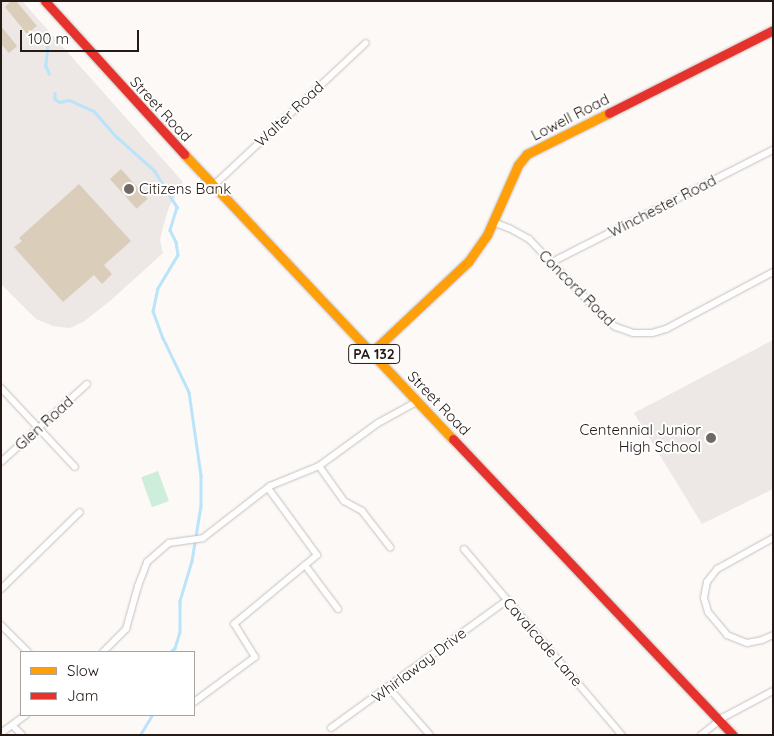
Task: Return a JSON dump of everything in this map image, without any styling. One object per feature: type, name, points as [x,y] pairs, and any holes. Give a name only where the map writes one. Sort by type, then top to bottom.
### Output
[{"type":"main road","name":"Street Road","points":[[45,1],[213,186],[418,400],[733,735]]},
{"type":"main road","name":"Lowell Road","points":[[372,352],[468,262],[481,245],[518,165],[527,154],[773,30]]},
{"type":"street","name":"Walter Road","points":[[213,186],[366,43]]},
{"type":"street","name":"Winchester Road","points":[[552,262],[773,150]]},
{"type":"street","name":"Concord Road","points":[[493,222],[509,228],[529,240],[607,321],[625,331],[640,334],[666,328],[773,272]]},
{"type":"street","name":"Glen Road","points":[[1,462],[87,384]]},
{"type":"street","points":[[1,388],[75,467]]},
{"type":"street","points":[[104,651],[126,630],[138,586],[147,562],[169,543],[203,538],[268,488],[319,466],[378,423],[418,400]]},
{"type":"street","points":[[319,466],[344,501],[362,511],[390,547]]},
{"type":"street","points":[[195,701],[255,657],[234,624],[317,555],[268,488]]},
{"type":"street","points":[[1,589],[80,512]]},
{"type":"street","points":[[773,538],[716,569],[707,582],[704,598],[708,612],[728,635],[747,643],[762,640],[773,635]]},
{"type":"street","name":"Cavalcade Lane","points":[[464,549],[622,735]]},
{"type":"street","points":[[305,565],[338,609]]},
{"type":"street","name":"Whirlaway Drive","points":[[331,728],[507,600]]},
{"type":"street","points":[[1,625],[27,651]]},
{"type":"street","points":[[388,687],[430,735]]},
{"type":"street","points":[[701,735],[719,720],[773,691]]},
{"type":"street","points":[[1,733],[25,716]]},
{"type":"street","points":[[13,726],[22,735]]},
{"type":"shaded area","points":[[1,1],[22,1],[183,182],[169,207],[163,227],[160,240],[163,253],[110,301],[83,322],[70,328],[53,326],[36,319],[1,284]]},
{"type":"shaded area","name":"Centennial Junior High School","points":[[773,340],[773,489],[702,524],[634,413]]},
{"type":"green space","points":[[158,471],[169,501],[152,507],[141,477]]},
{"type":"building","points":[[11,1],[16,1],[37,26],[27,34],[5,7]]},
{"type":"building","points":[[1,26],[17,46],[9,53],[1,44]]},
{"type":"building","name":"Citizens Bank","points":[[121,169],[148,199],[137,209],[110,179]]},
{"type":"building","points":[[79,184],[131,241],[104,265],[112,274],[102,284],[94,275],[63,302],[14,247],[22,241],[19,238]]},
{"type":"waterway","points":[[49,35],[46,66],[49,73]]},
{"type":"waterway","points":[[55,93],[55,99],[60,102],[69,100],[94,111],[117,137],[154,170],[177,207],[170,230],[176,242],[178,255],[158,288],[153,311],[163,338],[189,392],[201,475],[201,506],[192,561],[180,601],[180,632],[175,648],[172,651]]},
{"type":"waterway","points":[[140,735],[151,716]]},
{"type":"traffic: slow","points":[[372,352],[468,262],[487,235],[518,165],[527,154],[609,113]]},
{"type":"traffic: slow","points":[[184,154],[453,439]]},
{"type":"traffic: jam","points":[[45,1],[184,154]]},
{"type":"traffic: jam","points":[[609,113],[773,30]]},
{"type":"traffic: jam","points":[[453,439],[733,735]]},
{"type":"place","name":"Citizens Bank","points":[[129,189]]},
{"type":"place","name":"Centennial Junior High School","points":[[711,438]]}]
